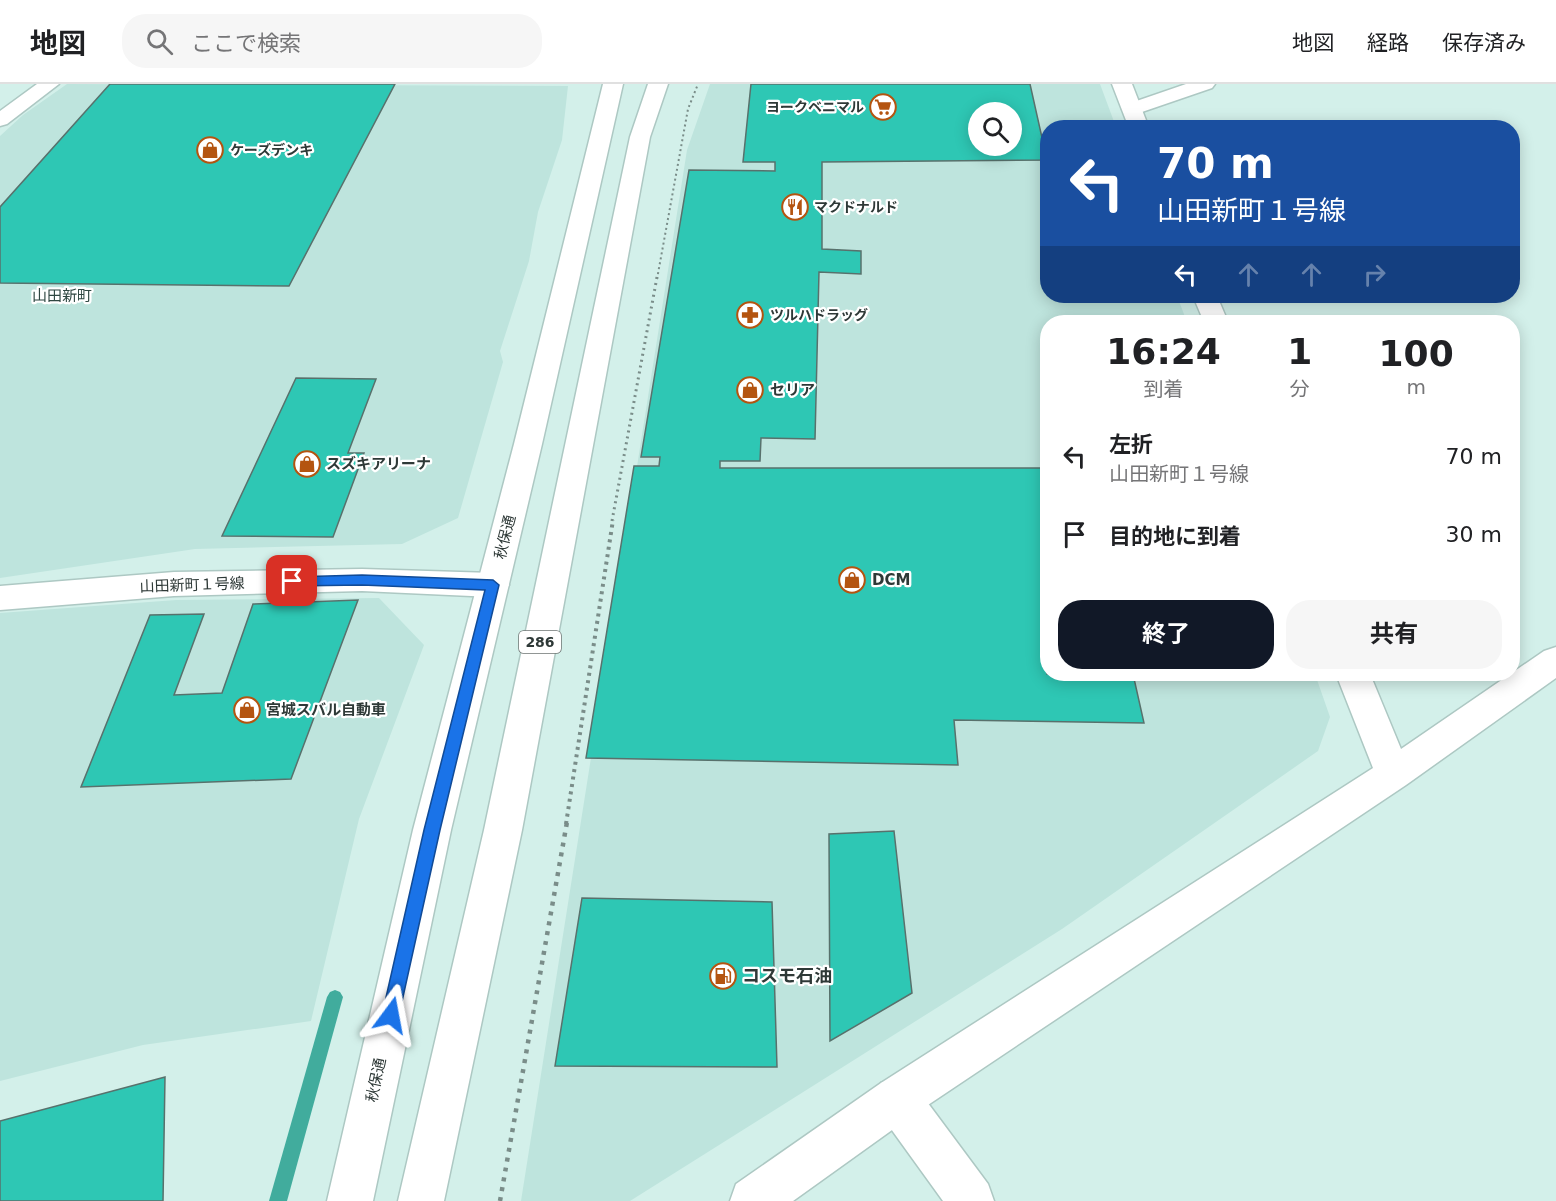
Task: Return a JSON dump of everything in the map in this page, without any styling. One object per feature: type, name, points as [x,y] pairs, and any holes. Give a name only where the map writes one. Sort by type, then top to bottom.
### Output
[{"type":"main road","points":[[0,120],[49,84]]},
{"type":"main road","name":"秋保通","points":[[350,1201],[432,830],[613,84]]},
{"type":"main road","name":"286","points":[[421,1201],[503,830],[640,137],[658,84]]},
{"type":"main road","points":[[1122,84],[1136,118],[1205,84]]},
{"type":"main road","name":"山田新町１号線","points":[[0,598],[174,584],[362,580],[493,585]]},
{"type":"main road","points":[[753,1201],[897,1099],[1393,774],[1556,660]]},
{"type":"main road","points":[[1356,681],[1393,774]]},
{"type":"main road","points":[[897,1099],[971,1201]]},
{"type":"path","points":[[500,1201],[559,872],[614,510],[686,120],[698,84]]},
{"type":"shaded area","points":[[67,84],[568,86],[562,140],[538,212],[529,261],[500,351],[503,362],[458,518],[402,544],[195,549],[0,578],[0,136],[23,115]]},
{"type":"shaded area","points":[[710,84],[1100,84],[1113,120],[1040,120],[1040,303],[1180,303],[1184,315],[1040,315],[1040,681],[1317,681],[1330,717],[1318,751],[1062,929],[630,1201],[521,1201],[687,150]]},
{"type":"shaded area","points":[[379,598],[424,645],[359,819],[311,1021],[143,1045],[0,1081],[0,613],[176,600]]},
{"type":"building","points":[[110,84],[395,84],[289,286],[0,283],[0,207]]},
{"type":"building","points":[[751,84],[1030,84],[1040,129],[1040,160],[822,162],[822,249],[861,251],[861,274],[819,272],[815,439],[761,438],[760,461],[720,461],[720,468],[1040,468],[1040,681],[1135,681],[1144,723],[954,720],[958,765],[586,758],[634,466],[659,466],[660,457],[641,457],[689,170],[775,171],[775,162],[743,162]]},
{"type":"building","points":[[296,378],[376,379],[348,453],[364,453],[333,537],[222,536]]},
{"type":"building","points":[[358,600],[291,779],[81,787],[150,615],[204,614],[174,695],[222,693],[253,604]]},
{"type":"building","points":[[894,831],[912,993],[830,1041],[829,834]]},
{"type":"building","points":[[582,898],[772,902],[777,1067],[555,1066]]},
{"type":"building","points":[[165,1077],[163,1201],[0,1201],[0,1121]]},
{"type":"waterway","points":[[278,1201],[335,997]]},
{"type":"place","name":"ヨークベニマル","points":[[883,107]]},
{"type":"place","name":"ケーズデンキ","points":[[210,150]]},
{"type":"place","name":"マクドナルド","points":[[795,207]]},
{"type":"place","name":"ツルハドラッグ","points":[[750,315]]},
{"type":"place","name":"セリア","points":[[750,390]]},
{"type":"place","name":"スズキアリーナ","points":[[307,464]]},
{"type":"place","name":"DCM","points":[[852,580]]},
{"type":"place","name":"宮城スバル自動車","points":[[247,710]]},
{"type":"place","name":"コスモ石油","points":[[723,976]]},
{"type":"district","name":"山田新町","points":[[62,296]]},
{"type":"route","points":[[292,581],[362,580],[493,585],[432,830],[391,1015]]}]
